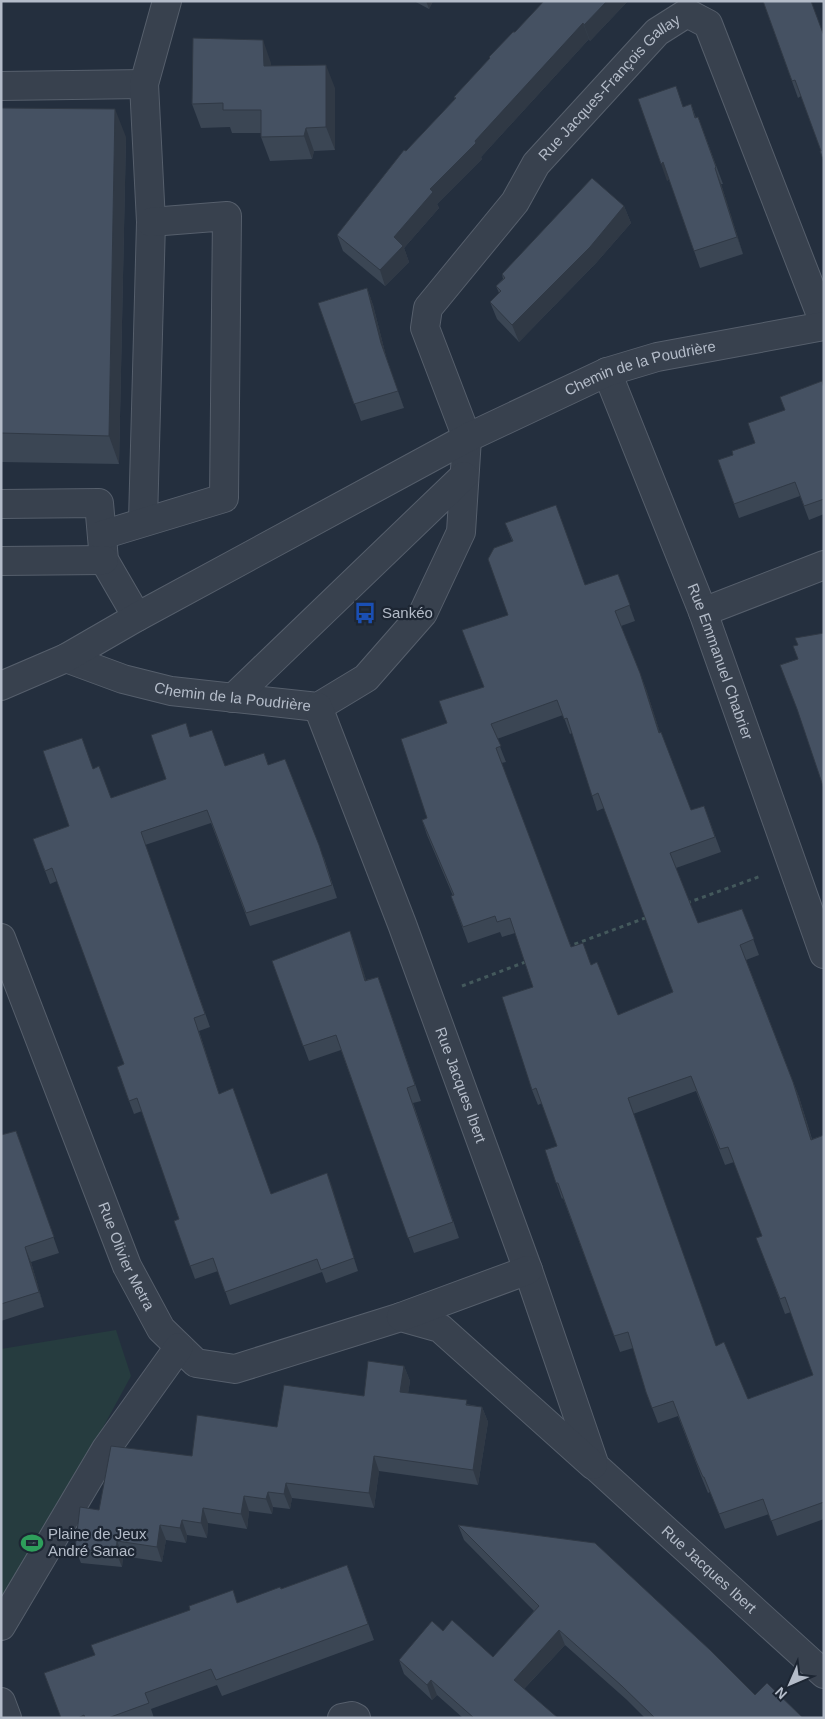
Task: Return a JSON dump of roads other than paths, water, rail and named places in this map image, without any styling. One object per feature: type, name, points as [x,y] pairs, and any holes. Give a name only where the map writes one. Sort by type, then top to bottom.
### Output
[{"type":"street","points":[[143,521],[151,222],[144,84],[167,1]]},
{"type":"street","name":"Rue Jacques-François Gallay","points":[[467,438],[425,328],[428,308],[516,202],[536,164],[657,32],[687,13],[704,12],[824,325]]},
{"type":"street","points":[[1,86],[144,84]]},
{"type":"street","points":[[1,561],[103,547],[143,521],[224,498],[227,216],[151,222]]},
{"type":"street","name":"Chemin de la Poudrière","points":[[1,686],[66,658],[137,617],[467,438],[607,372],[657,357],[824,325]]},
{"type":"street","name":"Rue Emmanuel Chabrier","points":[[607,372],[703,612],[824,954]]},
{"type":"street","name":"Chemin de la Poudrière","points":[[66,658],[122,678],[171,691],[318,707],[366,678],[423,613],[461,532],[467,438]]},
{"type":"street","points":[[233,698],[464,476]]},
{"type":"street","points":[[1,504],[100,503],[103,547],[137,617]]},
{"type":"street","points":[[703,612],[824,565]]},
{"type":"street","name":"Rue Jacques Ibert","points":[[318,707],[402,924],[528,1270],[595,1466]]},
{"type":"street","name":"Rue Olivier Metra","points":[[1,938],[127,1266],[161,1329],[196,1363],[235,1369],[401,1317],[528,1270]]},
{"type":"street","name":"Rue Jacques Ibert","points":[[401,1317],[440,1328],[824,1674]]},
{"type":"street","points":[[1,1626],[106,1449],[179,1348]]},
{"type":"street","points":[[1,1702],[7,1718]]},
{"type":"street","points":[[342,1718],[352,1716],[356,1718]]},
{"type":"place","name":"Sankéo","points":[[365,613]]},
{"type":"place","name":"Plaine de Jeux André Sanac","points":[[32,1543]]}]
